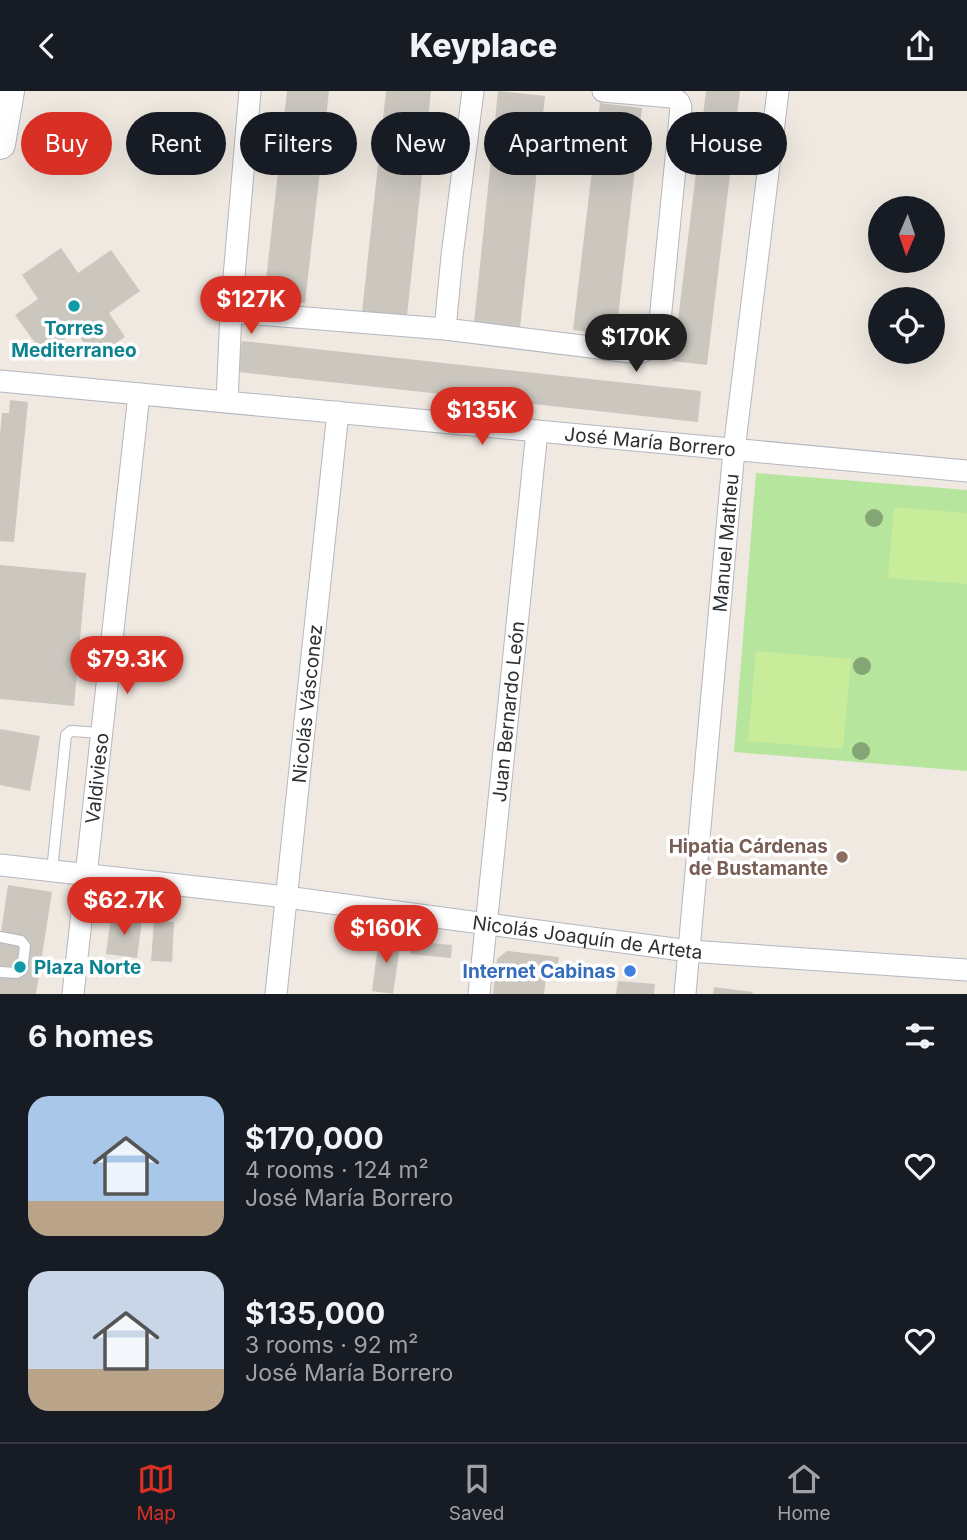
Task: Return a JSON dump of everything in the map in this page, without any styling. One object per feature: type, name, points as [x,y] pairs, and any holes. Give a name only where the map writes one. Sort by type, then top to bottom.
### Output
[{"type":"main road","points":[[0,144],[9,91]]},
{"type":"street","points":[[227,402],[231,312],[250,91]]},
{"type":"street","points":[[445,329],[473,91]]},
{"type":"street","points":[[231,312],[445,329],[639,353],[650,348],[658,341],[681,107],[672,97],[603,91]]},
{"type":"street","name":"Manuel Matheu","points":[[685,994],[734,450],[778,91]]},
{"type":"street","name":"José María Borrero","points":[[0,381],[967,471]]},
{"type":"street","name":"Valdivieso","points":[[73,994],[139,394]]},
{"type":"street","name":"Nicolás Vásconez","points":[[276,994],[338,412]]},
{"type":"street","name":"Juan Bernardo León","points":[[479,994],[537,431]]},
{"type":"street","name":"Nicolás Joaquín de Arteta","points":[[0,865],[286,897],[689,951],[967,969]]},
{"type":"lane","points":[[52,871],[66,735],[71,731],[102,733]]},
{"type":"lane","points":[[0,937],[21,941],[25,946],[22,970],[16,973],[0,972]]},
{"type":"green space","points":[[756,473],[967,490],[967,771],[734,752]]},
{"type":"green space","points":[[894,507],[967,513],[967,584],[888,578]]},
{"type":"green space","points":[[756,651],[851,659],[843,749],[748,741]]},
{"type":"building","points":[[287,91],[329,91],[327,112],[285,112]]},
{"type":"building","points":[[386,91],[431,91],[429,112],[384,112]]},
{"type":"building","points":[[498,91],[545,96],[543,112],[496,112]]},
{"type":"building","points":[[706,91],[740,91],[737,112],[703,112]]},
{"type":"building","points":[[600,103],[642,108],[642,112],[599,112]]},
{"type":"building","points":[[278,175],[319,175],[305,303],[264,298]]},
{"type":"building","points":[[377,175],[422,175],[407,316],[362,312]]},
{"type":"building","points":[[489,175],[536,175],[520,328],[474,323]]},
{"type":"building","points":[[591,175],[634,175],[616,335],[573,330]]},
{"type":"building","points":[[696,175],[730,175],[707,365],[673,361]]},
{"type":"building","name":"Torres Mediterraneo","points":[[61,248],[78,273],[111,250],[140,291],[109,313],[125,337],[94,358],[76,331],[43,354],[15,315],[38,299],[22,275]]},
{"type":"building","points":[[242,341],[701,391],[698,422],[238,372]]},
{"type":"building","points":[[10,400],[28,402],[14,542],[0,541],[0,434],[2,413],[9,413]]},
{"type":"building","points":[[0,565],[86,573],[74,706],[0,699]]},
{"type":"building","points":[[0,729],[40,736],[30,791],[0,785]]},
{"type":"building","name":"Plaza Norte","points":[[8,885],[52,892],[36,994],[0,994],[0,939]]},
{"type":"building","points":[[111,916],[142,920],[137,958],[106,954]]},
{"type":"building","points":[[154,921],[174,922],[172,962],[151,961]]},
{"type":"building","points":[[379,937],[401,940],[393,994],[372,991]]},
{"type":"building","points":[[411,941],[452,945],[451,958],[410,954]]},
{"type":"building","points":[[507,951],[559,957],[556,979],[546,978],[544,994],[493,994],[497,959]]},
{"type":"building","points":[[618,981],[655,984],[654,994],[616,994]]},
{"type":"building","points":[[714,987],[753,992],[713,994]]},
{"type":"place","name":"Torres Mediterraneo","points":[[74,306]]},
{"type":"place","name":"Hipatia Cárdenas de Bustamante","points":[[842,857]]},
{"type":"place","name":"Plaza Norte","points":[[20,967]]},
{"type":"place","name":"Internet Cabinas","points":[[630,971]]}]
